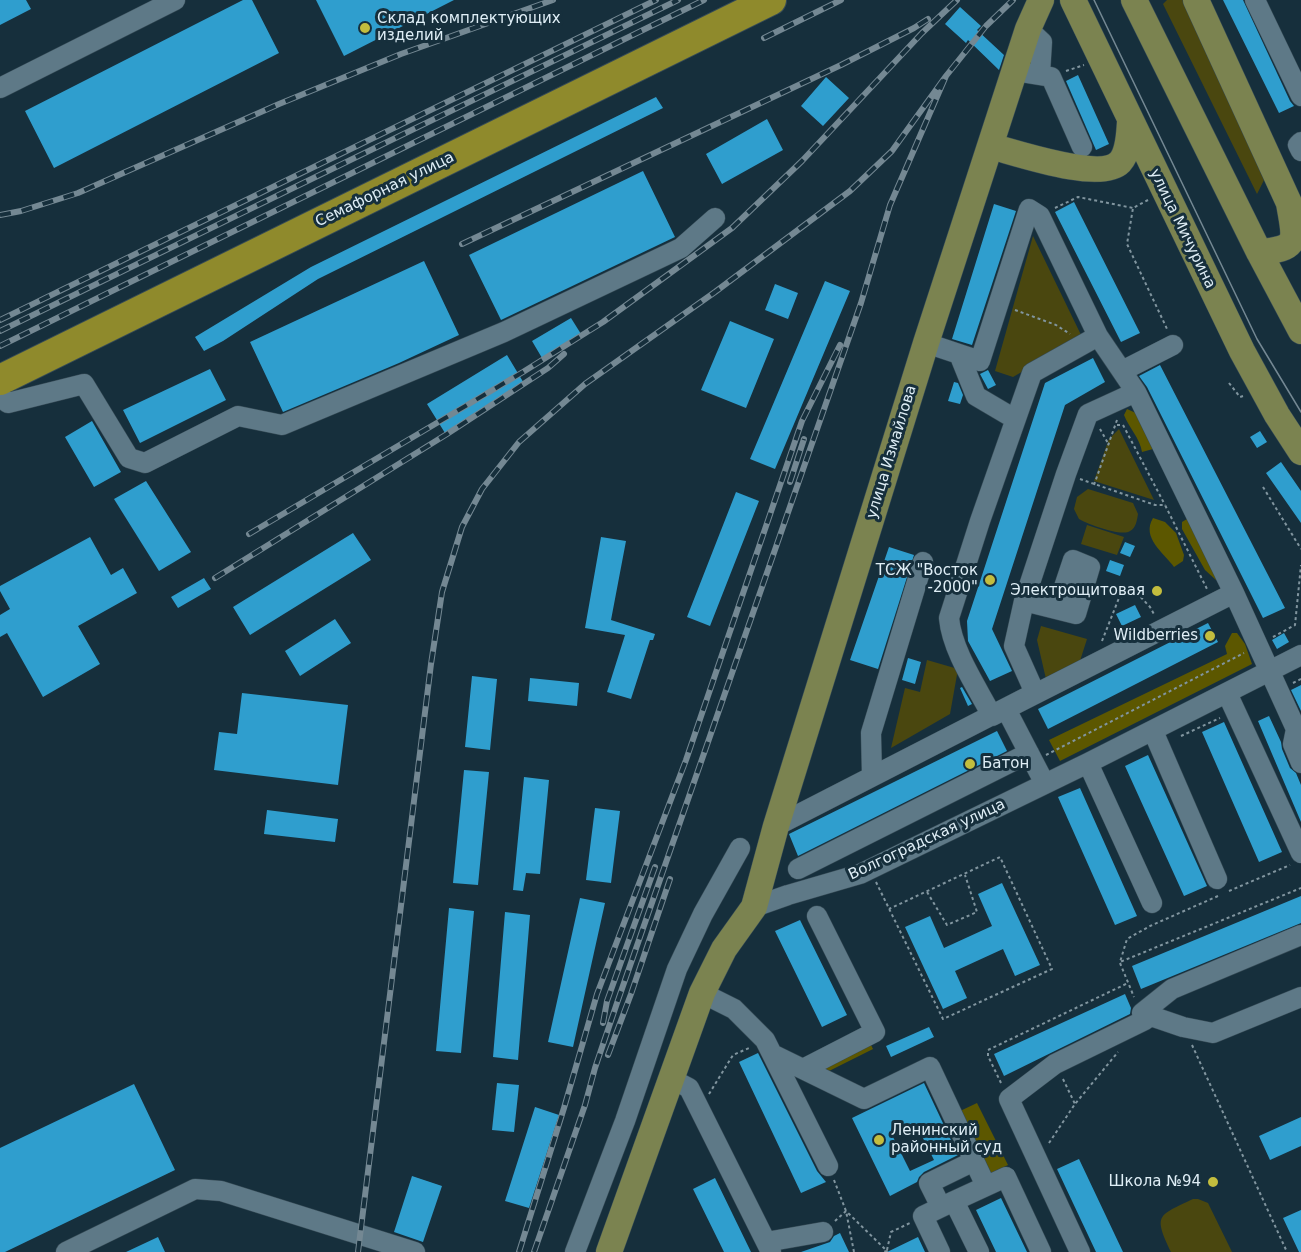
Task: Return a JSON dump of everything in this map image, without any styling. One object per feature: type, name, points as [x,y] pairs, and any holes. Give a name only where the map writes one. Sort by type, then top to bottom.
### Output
[{"type":"highway","name":"Семафорная улица","points":[[0,380],[771,0]]},
{"type":"main road","name":"улица Измайлова","points":[[754,908],[777,826],[926,343],[1028,29],[1041,0]]},
{"type":"main road","name":"улица Мичурина","points":[[1073,0],[1242,351],[1277,415],[1301,452]]},
{"type":"main road","points":[[1196,0],[1297,207],[1295,237],[1290,245],[1278,250],[1259,252]]},
{"type":"main road","points":[[1136,5],[1301,331]]},
{"type":"main road","points":[[990,146],[1082,169],[1105,169],[1115,166],[1126,153],[1130,122]]},
{"type":"main road","points":[[609,1252],[702,993],[724,949],[754,908]]},
{"type":"street","points":[[0,88],[175,0]]},
{"type":"street","points":[[1254,0],[1301,96]]},
{"type":"street","points":[[1028,29],[1042,42],[1040,74]]},
{"type":"street","points":[[1014,71],[1051,77],[1082,147]]},
{"type":"street","points":[[1301,142],[1298,145],[1301,151]]},
{"type":"street","points":[[926,343],[980,361],[1029,209],[1040,216],[1092,339],[1122,371],[1128,395],[1234,593],[1298,728],[1293,744],[1301,763]]},
{"type":"street","points":[[0,397],[8,403],[84,384],[129,458],[145,463],[238,416],[282,425],[504,332],[681,248],[715,218]]},
{"type":"street","points":[[1045,784],[1031,757],[956,647],[950,633],[949,618],[1032,373],[1092,339]]},
{"type":"street","points":[[1122,371],[1173,345]]},
{"type":"street","points":[[959,354],[976,396],[1015,419]]},
{"type":"street","points":[[1035,693],[1014,646],[1024,601],[1088,414],[1128,395]]},
{"type":"street","points":[[872,776],[871,733],[922,562]]},
{"type":"street","points":[[777,826],[1234,593]]},
{"type":"street","points":[[1024,601],[1058,608]]},
{"type":"street","name":"Волгоградская улица","points":[[754,908],[788,895],[860,874],[1153,731],[1301,655]]},
{"type":"street","points":[[1227,693],[1296,859]]},
{"type":"street","points":[[1153,731],[1217,879]]},
{"type":"street","points":[[798,869],[1031,757]]},
{"type":"street","points":[[1088,763],[1152,903]]},
{"type":"street","points":[[575,1252],[625,1121],[677,969],[740,848]]},
{"type":"street","points":[[803,1069],[875,1032],[817,916]]},
{"type":"street","points":[[1142,1013],[1172,989],[1301,935]]},
{"type":"street","points":[[702,993],[734,1009],[770,1048],[803,1069],[864,1099],[930,1067],[986,1186]]},
{"type":"street","points":[[1142,1013],[1183,1027],[1213,1033],[1301,997]]},
{"type":"street","points":[[1080,1252],[1009,1099],[1056,1064],[1145,1020],[1142,1013]]},
{"type":"street","points":[[770,1048],[828,1166]]},
{"type":"street","points":[[670,1078],[689,1088],[769,1247],[823,1232]]},
{"type":"street","points":[[974,1161],[929,1183],[948,1204],[979,1252]]},
{"type":"street","points":[[940,1252],[923,1216],[1006,1177],[1041,1252]]},
{"type":"street","points":[[66,1252],[195,1189],[221,1191],[414,1252]]},
{"type":"path","points":[[1040,216],[1078,198],[1133,208],[1148,200]]},
{"type":"path","points":[[1133,208],[1127,244],[1165,320],[1173,345]]},
{"type":"path","points":[[1000,304],[1092,339]]},
{"type":"path","points":[[1229,383],[1240,397],[1244,395]]},
{"type":"path","points":[[1095,485],[1128,395]]},
{"type":"path","points":[[1117,425],[1123,425],[1214,603]]},
{"type":"path","points":[[1066,474],[1155,505],[1165,505]]},
{"type":"path","points":[[1263,487],[1301,549]]},
{"type":"path","points":[[1031,757],[1258,646],[1295,625],[1301,565]]},
{"type":"path","points":[[1104,659],[1101,640],[1119,598],[1135,591],[1150,607],[1162,629]]},
{"type":"path","points":[[875,880],[889,909],[943,1019],[1052,969],[1000,857],[889,909]]},
{"type":"path","points":[[1142,1013],[1120,963],[1127,939],[1150,926],[1296,859]]},
{"type":"path","points":[[927,892],[947,925],[977,912],[964,874]]},
{"type":"path","points":[[1120,963],[1301,888]]},
{"type":"path","points":[[1009,1099],[988,1056],[988,1050],[1128,983]]},
{"type":"path","points":[[1037,1161],[1075,1104],[1124,1046]]},
{"type":"path","points":[[700,1109],[733,1055],[770,1048]]},
{"type":"path","points":[[1199,1059],[1287,1252]]},
{"type":"path","points":[[1056,1064],[1075,1104]]},
{"type":"path","points":[[828,1166],[846,1211],[855,1252]]},
{"type":"path","points":[[823,1232],[846,1211]]},
{"type":"path","points":[[846,1211],[886,1252]]},
{"type":"path","points":[[886,1252],[891,1232],[923,1216]]},
{"type":"shaded area","points":[[1167,0],[1185,0],[1264,180],[1257,194],[1163,4]]},
{"type":"shaded area","points":[[1033,236],[1082,337],[1013,377],[995,371]]},
{"type":"shaded area","points":[[1127,409],[1138,414],[1153,449],[1142,452],[1124,415]]},
{"type":"shaded area","points":[[1119,429],[1154,500],[1094,481],[1109,439]]},
{"type":"shaded area","points":[[1088,489],[1133,503],[1138,514],[1134,528],[1126,532],[1112,531],[1079,519],[1074,509],[1077,497]]},
{"type":"shaded area","points":[[1153,518],[1165,522],[1176,533],[1184,555],[1183,561],[1174,567],[1152,539],[1150,525]]},
{"type":"shaded area","points":[[1187,519],[1199,538],[1219,580],[1205,570],[1182,529],[1182,522]]},
{"type":"shaded area","points":[[1087,525],[1124,537],[1117,555],[1081,544]]},
{"type":"shaded area","points":[[1041,626],[1087,639],[1079,664],[1046,679],[1037,640]]},
{"type":"shaded area","points":[[1232,633],[1237,633],[1245,644],[1252,664],[1060,761],[1049,740],[1227,654],[1225,646]]},
{"type":"shaded area","points":[[927,660],[958,669],[950,714],[891,748],[905,688],[920,692]]},
{"type":"shaded area","points":[[870,1043],[873,1049],[825,1073],[821,1069]]},
{"type":"shaded area","points":[[977,1103],[1008,1165],[987,1175],[958,1112]]},
{"type":"shaded area","points":[[1193,1199],[1208,1203],[1232,1252],[1171,1252],[1162,1230],[1162,1218],[1172,1209]]},
{"type":"building","points":[[0,0],[26,0],[31,9],[0,25]]},
{"type":"building","points":[[243,0],[252,0],[279,53],[54,168],[25,111]]},
{"type":"building","name":"Склад комплектующих изделий","points":[[316,0],[454,0],[344,56]]},
{"type":"building","points":[[1223,0],[1243,0],[1294,106],[1279,113]]},
{"type":"building","points":[[960,7],[981,26],[977,30],[1004,55],[999,70],[968,40],[966,43],[945,24]]},
{"type":"building","points":[[1078,75],[1109,144],[1096,150],[1066,81]]},
{"type":"building","points":[[826,77],[849,98],[823,126],[801,106]]},
{"type":"building","points":[[656,97],[663,108],[318,279],[204,351],[195,337],[311,267]]},
{"type":"building","points":[[767,119],[783,150],[722,184],[706,154]]},
{"type":"building","points":[[643,171],[675,237],[501,320],[469,255]]},
{"type":"building","points":[[1074,202],[1140,333],[1121,342],[1055,212]]},
{"type":"building","points":[[994,204],[1016,211],[972,345],[952,339]]},
{"type":"building","points":[[424,261],[459,335],[283,412],[250,342]]},
{"type":"building","points":[[825,281],[850,291],[775,469],[750,459]]},
{"type":"building","points":[[775,284],[798,293],[788,319],[765,310]]},
{"type":"building","points":[[571,318],[581,334],[542,358],[532,341]]},
{"type":"building","points":[[730,321],[774,339],[746,408],[701,390]]},
{"type":"building","points":[[507,355],[525,385],[445,433],[427,404]]},
{"type":"building","points":[[1093,358],[1105,382],[1065,405],[992,629],[1012,671],[990,681],[968,641],[967,621],[1045,383]]},
{"type":"building","points":[[1160,365],[1285,608],[1263,618],[1147,387],[1139,376]]},
{"type":"building","points":[[210,369],[226,400],[140,443],[123,410]]},
{"type":"building","points":[[988,370],[996,385],[988,389],[980,374]]},
{"type":"building","points":[[954,382],[958,383],[963,395],[960,404],[948,401]]},
{"type":"building","points":[[92,421],[121,472],[94,487],[65,437]]},
{"type":"building","points":[[1260,431],[1267,442],[1257,448],[1250,437]]},
{"type":"building","points":[[1281,462],[1301,491],[1301,523],[1266,473]]},
{"type":"building","points":[[146,481],[191,552],[159,571],[114,499]]},
{"type":"building","points":[[736,492],[759,501],[710,626],[687,617]]},
{"type":"building","points":[[353,533],[371,560],[250,635],[233,607]]},
{"type":"building","points":[[90,537],[111,575],[123,568],[137,593],[78,626],[100,664],[43,697],[7,633],[0,637],[0,615],[10,609],[0,591],[0,586]]},
{"type":"building","points":[[601,537],[626,541],[611,620],[655,634],[653,640],[650,640],[631,699],[607,692],[625,635],[585,628]]},
{"type":"building","points":[[1125,542],[1135,546],[1130,557],[1120,553]]},
{"type":"building","points":[[889,547],[914,555],[878,669],[850,660]]},
{"type":"building","points":[[1110,560],[1124,565],[1120,576],[1106,571]]},
{"type":"building","points":[[204,578],[211,589],[178,608],[171,597]]},
{"type":"building","points":[[1135,605],[1141,617],[1122,626],[1116,614]]},
{"type":"building","points":[[335,619],[351,643],[300,676],[285,651]]},
{"type":"building","points":[[1208,623],[1218,642],[1048,729],[1038,709]]},
{"type":"building","points":[[1284,633],[1289,642],[1277,649],[1272,640]]},
{"type":"building","points":[[908,658],[921,662],[915,684],[902,680]]},
{"type":"building","points":[[472,676],[497,679],[490,750],[465,747]]},
{"type":"building","points":[[530,678],[579,683],[577,706],[528,701]]},
{"type":"building","points":[[1301,685],[1301,711],[1291,690]]},
{"type":"building","points":[[962,687],[972,704],[968,706],[960,688]]},
{"type":"building","points":[[242,693],[348,705],[338,785],[214,770],[219,732],[237,734]]},
{"type":"building","points":[[1269,716],[1290,768],[1296,773],[1301,785],[1301,822],[1258,721]]},
{"type":"building","points":[[1224,722],[1282,852],[1259,862],[1202,732]]},
{"type":"building","points":[[997,731],[1007,751],[798,856],[789,834]]},
{"type":"building","points":[[1148,755],[1207,886],[1184,896],[1125,766]]},
{"type":"building","points":[[464,770],[489,772],[478,885],[453,883]]},
{"type":"building","points":[[524,777],[549,780],[540,874],[526,873],[523,891],[513,890]]},
{"type":"building","points":[[1080,788],[1137,916],[1115,925],[1058,797]]},
{"type":"building","points":[[595,808],[620,811],[611,883],[586,880]]},
{"type":"building","points":[[267,810],[338,819],[335,842],[264,834]]},
{"type":"building","points":[[1002,883],[1040,965],[1015,976],[1003,949],[955,971],[967,998],[943,1009],[905,927],[930,916],[944,948],[992,926],[978,894]]},
{"type":"building","points":[[1301,896],[1301,923],[1141,989],[1132,966]]},
{"type":"building","points":[[580,898],[605,903],[573,1047],[548,1042]]},
{"type":"building","points":[[449,908],[474,911],[461,1053],[436,1051]]},
{"type":"building","points":[[505,912],[530,915],[518,1060],[493,1057]]},
{"type":"building","points":[[800,920],[847,1015],[822,1027],[775,931]]},
{"type":"building","points":[[1125,994],[1131,1008],[1130,1014],[1004,1076],[994,1054]]},
{"type":"building","points":[[929,1027],[934,1037],[891,1057],[886,1046]]},
{"type":"building","points":[[758,1053],[817,1171],[826,1182],[801,1193],[739,1062]]},
{"type":"building","points":[[497,1083],[519,1085],[514,1132],[492,1130]]},
{"type":"building","name":"Ленинский районный суд","points":[[924,1083],[958,1155],[924,1172],[917,1182],[890,1196],[852,1118]],"holes":[[[916,1124],[934,1160],[910,1171],[892,1135]]]},
{"type":"building","points":[[134,1084],[175,1170],[5,1252],[0,1252],[0,1148]]},
{"type":"building","points":[[535,1107],[559,1115],[529,1208],[505,1201]]},
{"type":"building","points":[[1301,1117],[1301,1146],[1270,1160],[1259,1136]]},
{"type":"building","points":[[1079,1159],[1123,1252],[1096,1252],[1057,1169]]},
{"type":"building","points":[[412,1176],[442,1186],[423,1242],[394,1232]]},
{"type":"building","points":[[715,1178],[751,1252],[724,1252],[693,1189]]},
{"type":"building","points":[[1001,1198],[1027,1252],[996,1252],[976,1210]]},
{"type":"building","points":[[1301,1210],[1301,1252],[1299,1252],[1283,1218]]},
{"type":"building","points":[[840,1233],[849,1252],[801,1252],[830,1242]]},
{"type":"building","points":[[158,1237],[165,1252],[126,1252]]},
{"type":"building","points":[[918,1237],[925,1252],[887,1252]]},
{"type":"tram line","points":[[1094,0],[1257,339],[1301,412]]},
{"type":"railway","points":[[0,215],[21,211],[78,193],[279,104],[401,54],[553,0]]},
{"type":"railway","points":[[0,320],[656,0]]},
{"type":"railway","points":[[0,331],[678,0]]},
{"type":"railway","points":[[0,346],[704,0]]},
{"type":"railway","points":[[764,38],[841,0]]},
{"type":"railway","points":[[249,534],[603,322],[732,228],[802,161],[922,33],[957,0]]},
{"type":"railway","points":[[534,1252],[585,1105],[617,1003],[861,303],[890,205],[946,76],[986,26],[1013,0]]},
{"type":"railway","points":[[462,244],[841,65],[928,19]]},
{"type":"railway","points":[[358,1252],[431,664],[442,592],[462,527],[482,489],[519,442],[585,384],[715,292],[850,191],[892,151],[946,76]]},
{"type":"railway","points":[[519,1252],[597,994],[686,760],[802,421],[840,345]]},
{"type":"railway","points":[[215,578],[447,434],[548,368],[564,354]]},
{"type":"railway","points":[[790,482],[804,439]]},
{"type":"railway","points":[[603,1023],[607,1001],[655,867]]},
{"type":"railway","points":[[608,1055],[670,879]]},
{"type":"place","name":"Склад комплектующих изделий","points":[[365,28]]},
{"type":"place","name":"ТСЖ \"Восток -2000\"","points":[[990,580]]},
{"type":"place","name":"Электрощитовая","points":[[1157,591]]},
{"type":"place","name":"Wildberries","points":[[1210,636]]},
{"type":"place","name":"Батон","points":[[970,764]]},
{"type":"place","name":"Ленинский районный суд","points":[[879,1140]]},
{"type":"place","name":"Школа №94","points":[[1213,1182]]}]
